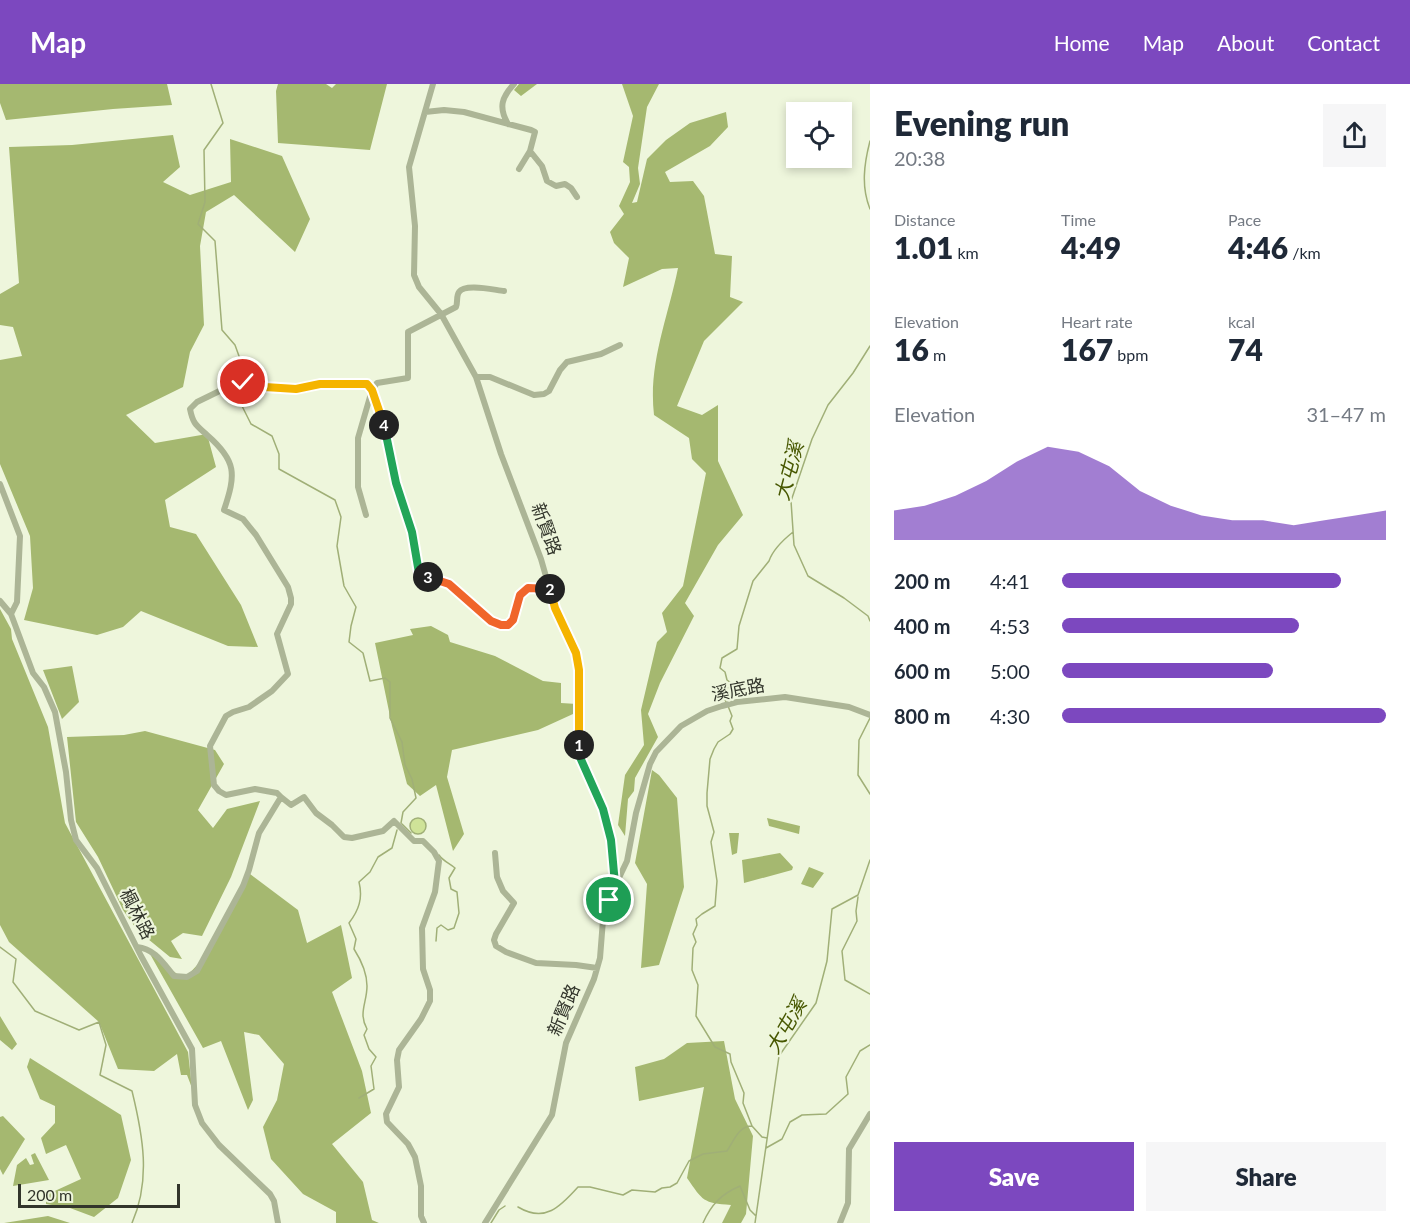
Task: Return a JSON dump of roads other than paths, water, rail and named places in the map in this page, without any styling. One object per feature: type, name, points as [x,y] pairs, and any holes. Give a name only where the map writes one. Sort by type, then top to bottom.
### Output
[{"type":"street","name":"新賢路","points":[[433,84],[409,167],[415,226],[414,275],[419,287],[441,315],[476,377],[555,608],[576,653],[580,688],[579,755],[606,817],[611,840],[615,884],[603,920],[597,968],[566,1043],[552,1115],[485,1223]]},
{"type":"street","points":[[508,124],[502,115],[504,95],[514,84]]},
{"type":"street","points":[[425,112],[444,110],[464,112],[519,125],[535,132],[530,151],[519,169]]},
{"type":"street","points":[[530,151],[542,166],[546,181],[556,186],[565,184],[572,188],[577,197]]},
{"type":"street","points":[[366,515],[358,487],[358,438],[372,390],[377,383],[408,378],[408,332],[456,307],[458,294],[464,288],[504,291]]},
{"type":"street","points":[[476,377],[490,377],[534,394],[544,394],[549,391],[567,362],[601,354],[620,345]]},
{"type":"street","points":[[424,1223],[421,1215],[421,1185],[416,1157],[408,1144],[387,1122],[386,1114],[399,1087],[397,1060],[399,1050],[421,1020],[430,1001],[430,990],[423,969],[422,928],[435,892],[439,861],[423,841],[414,841],[394,821],[383,831],[352,838],[344,837],[333,825],[316,813],[304,797],[291,805],[277,792],[255,789],[226,795],[214,785],[210,746],[219,734],[226,716],[249,707],[272,691],[288,674],[277,634],[291,598],[288,587],[256,535],[243,519],[224,510],[232,485],[231,463],[214,441],[193,422],[190,409],[197,402],[240,381],[265,387],[296,389],[320,384],[367,384],[372,390],[387,432],[396,483],[412,532],[419,573],[449,584],[491,621],[501,625],[508,625],[513,620],[520,595],[528,588],[549,587]]},
{"type":"street","points":[[0,484],[20,536],[17,602],[11,614]]},
{"type":"street","name":"楓林路","points":[[0,601],[11,614],[33,673],[44,687],[55,712],[76,840],[97,868],[136,947],[192,1049],[195,1105],[202,1123],[219,1145],[270,1194],[274,1201],[278,1223]]},
{"type":"street","name":"溪底路","points":[[615,884],[627,861],[636,813],[650,764],[656,752],[681,726],[707,711],[727,705],[785,697],[849,708],[868,714]]},
{"type":"street","points":[[136,947],[146,948],[174,976],[187,977],[197,970],[243,886],[259,833],[281,797]]},
{"type":"street","points":[[495,853],[497,876],[503,891],[514,903],[496,934],[494,940],[496,946],[536,963],[597,968]]},
{"type":"street","points":[[840,1223],[848,1203],[849,1149],[870,1114]]},
{"type":"waterway","points":[[211,84],[223,123],[204,150],[205,202],[198,224],[215,241],[222,330],[235,345],[244,370],[240,380]]},
{"type":"waterway","name":"大屯溪","points":[[870,141],[864,175],[865,192],[870,209]]},
{"type":"waterway","name":"大屯溪","points":[[870,346],[853,373],[828,405],[812,439],[791,501],[794,545],[808,576],[844,598],[868,616],[870,621]]},
{"type":"waterway","points":[[240,385],[242,406],[251,424],[272,436],[279,454],[279,469],[335,500],[341,517],[337,546],[344,586],[356,607],[349,642],[363,653],[370,681],[385,678],[390,682],[390,718],[402,742],[405,765],[412,779],[416,798],[403,812],[401,823]]},
{"type":"waterway","points":[[726,702],[723,695],[731,683],[720,668],[722,658],[737,649],[739,626],[753,581],[776,549],[793,532]]},
{"type":"waterway","points":[[728,706],[733,729],[730,734],[718,742],[714,749],[710,759],[707,793],[707,806],[714,832],[711,842],[717,881],[715,906],[696,919],[697,925],[693,934],[696,942],[693,948],[692,970],[698,985],[696,1016],[715,1047],[730,1054],[744,1093],[743,1103],[752,1126]]},
{"type":"waterway","name":"大屯溪","points":[[870,718],[859,740],[858,775],[870,794]]},
{"type":"waterway","points":[[402,824],[411,833]]},
{"type":"waterway","points":[[359,1098],[374,1089],[371,1066],[376,1057],[369,1049],[364,1035],[367,1029],[363,1018],[367,981],[354,949],[356,939],[349,923],[359,904],[361,893],[359,882],[370,872],[378,857],[392,848],[397,830]]},
{"type":"waterway","points":[[436,941],[437,928],[441,925],[448,930],[454,928],[459,913],[457,892],[451,889],[449,878],[455,868],[439,855]]},
{"type":"waterway","name":"大屯溪","points":[[755,1223],[779,1056],[816,1003],[827,961],[832,909],[858,895],[870,860]]},
{"type":"waterway","points":[[858,897],[857,921],[842,951],[845,980],[870,994]]},
{"type":"waterway","points":[[0,947],[16,959],[13,982],[35,1011],[79,1030],[99,1022],[106,1045],[100,1075],[132,1091],[142,1141],[142,1191],[132,1223]]},
{"type":"waterway","points":[[766,1148],[782,1139],[790,1122],[802,1115],[826,1114],[848,1094],[846,1077],[860,1051],[870,1045]]},
{"type":"waterway","points":[[518,1207],[528,1212],[544,1213],[565,1201],[578,1187],[590,1187],[623,1195],[632,1190],[655,1192],[677,1183],[689,1161],[703,1154],[727,1151],[743,1128],[752,1126],[762,1137],[767,1138]]},
{"type":"waterway","points":[[703,1223],[717,1201],[740,1186],[750,1210],[756,1216]]},
{"type":"waterway","points":[[491,1223],[499,1210],[505,1206]]}]
